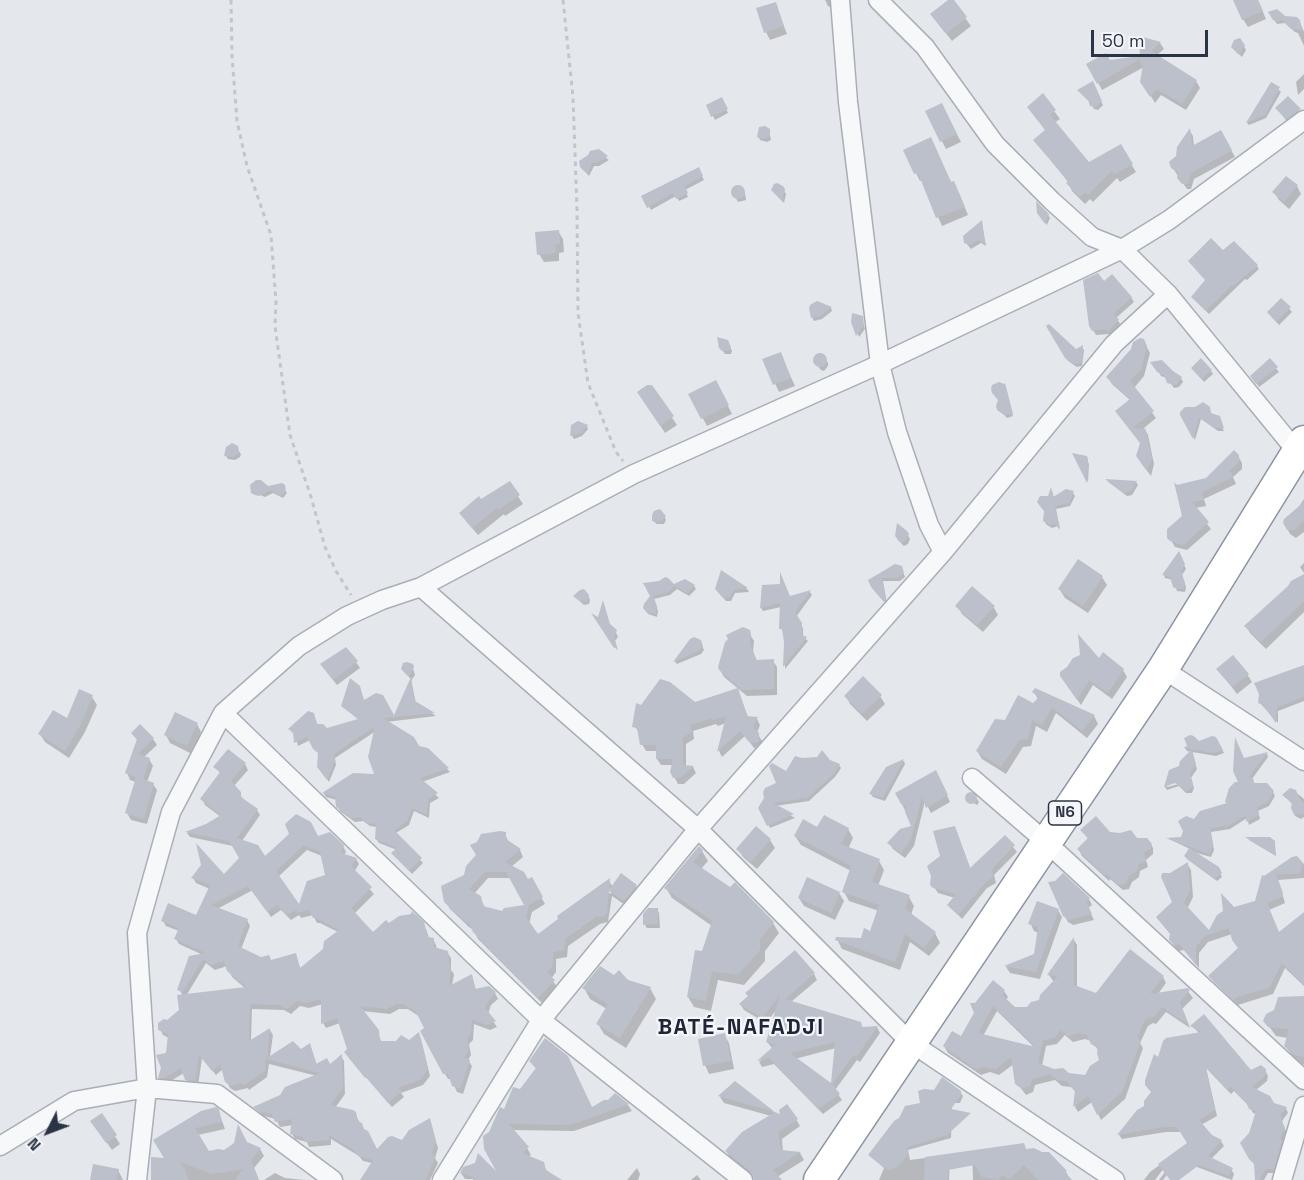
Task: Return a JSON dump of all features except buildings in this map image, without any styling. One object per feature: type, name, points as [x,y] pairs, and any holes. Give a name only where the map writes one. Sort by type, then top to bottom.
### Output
[{"type":"highway","name":"N6","points":[[819,1180],[1163,669],[1301,451]]},
{"type":"street","points":[[840,0],[848,102],[880,364],[897,432],[929,525],[943,552]]},
{"type":"street","points":[[878,0],[925,47],[995,144],[1092,237],[1122,249],[1168,294],[1301,451]]},
{"type":"street","points":[[137,1180],[147,1088],[137,933],[171,812],[223,713],[299,646],[358,610],[421,587],[634,474],[880,364],[1122,249],[1169,220],[1304,120]]},
{"type":"street","points":[[442,1180],[541,1020],[698,830],[943,552],[1114,344],[1168,294]]},
{"type":"street","points":[[421,587],[698,830],[910,1042],[1115,1180]]},
{"type":"street","points":[[1163,669],[1304,761]]},
{"type":"street","points":[[223,713],[541,1020],[743,1180]]},
{"type":"street","points":[[972,778],[1046,842],[1304,1080]]},
{"type":"street","points":[[0,1146],[74,1101],[147,1088],[217,1094],[333,1180]]},
{"type":"street","points":[[1282,1180],[1304,1106]]},
{"type":"path","points":[[231,0],[237,121],[247,166],[271,235],[276,302],[275,326],[290,435],[325,547],[358,610]]},
{"type":"path","points":[[563,0],[573,97],[579,324],[588,383],[616,452],[634,474]]},
{"type":"district","name":"BATÉ-NAFADJI","points":[[741,1028]]}]
